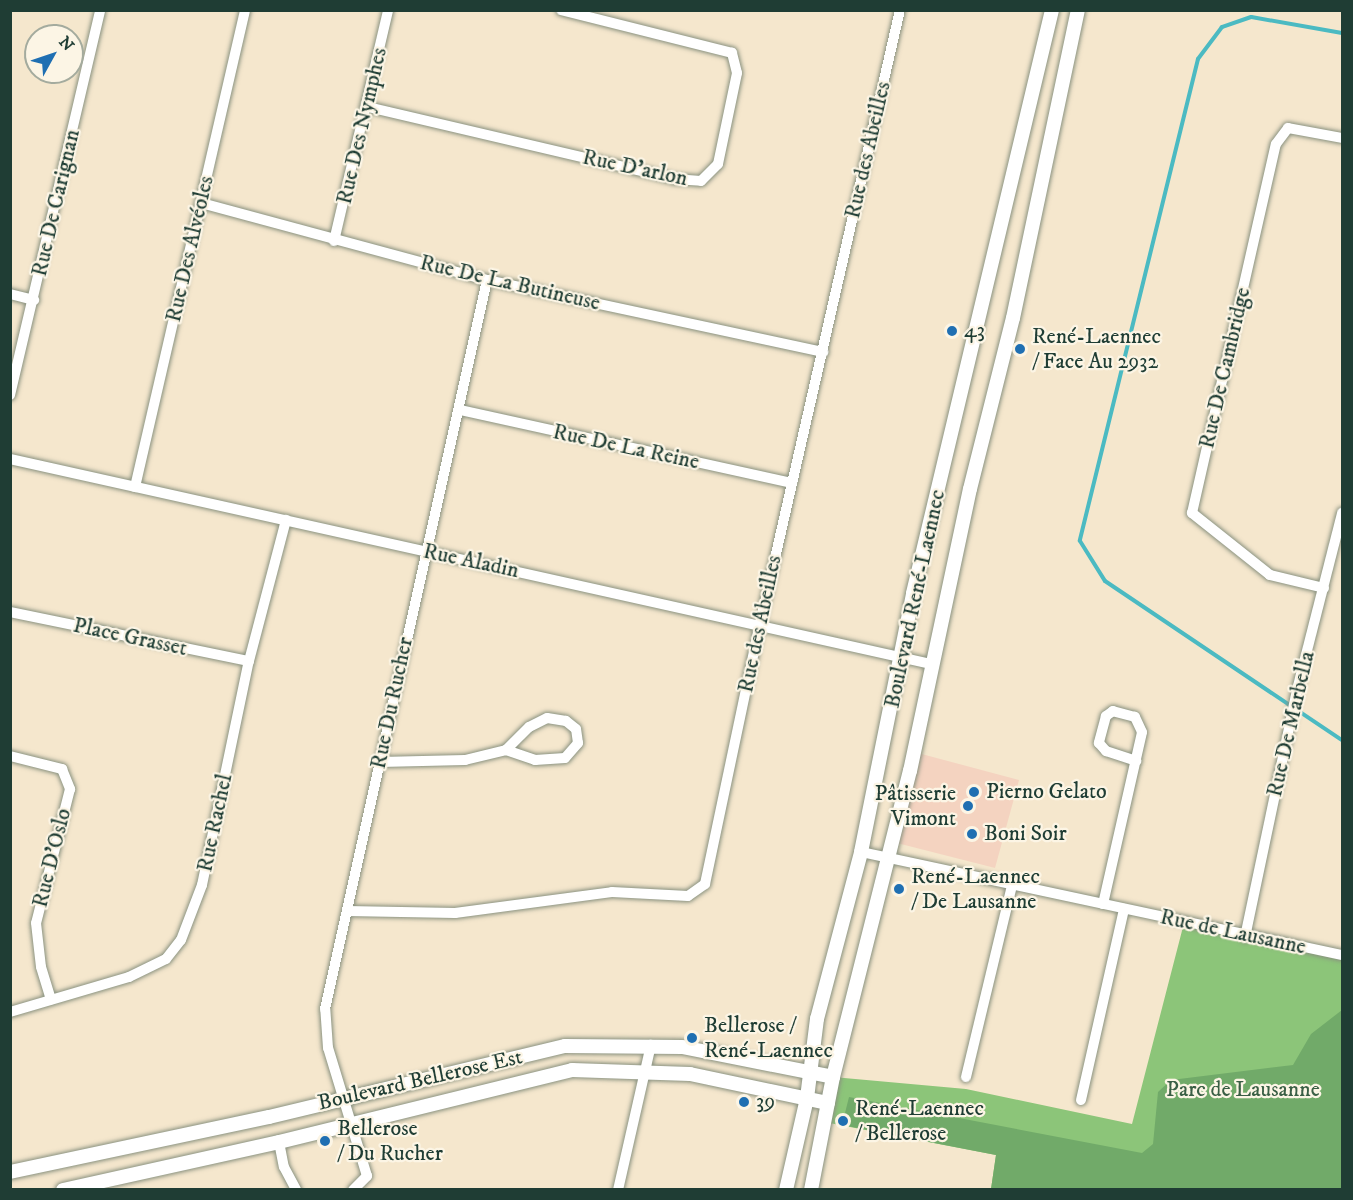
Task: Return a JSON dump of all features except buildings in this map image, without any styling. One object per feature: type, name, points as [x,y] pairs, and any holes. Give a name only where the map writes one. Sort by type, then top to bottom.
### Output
[{"type":"street","name":"Rue De Carignan","points":[[10,395],[100,10]]},
{"type":"street","name":"Rue Des Alvéoles","points":[[135,487],[245,10]]},
{"type":"street","name":"Rue Des Nymphes","points":[[334,241],[368,107],[388,10]]},
{"type":"street","name":"Rue D'arlon","points":[[368,107],[674,179],[701,181],[718,164],[737,73],[732,52],[561,10]]},
{"type":"street","name":"Rue des Abeilles","points":[[347,911],[455,913],[612,892],[688,896],[705,884],[760,624],[900,10]]},
{"type":"street","name":"Boulevard René-Laennec","points":[[786,1190],[807,1098],[808,1072],[817,1019],[861,852],[903,657],[913,593],[1052,10]]},
{"type":"street","name":"Boulevard René-Laennec","points":[[811,1190],[833,1077],[889,859],[931,664],[1013,318],[1077,10]]},
{"type":"street","name":"Rue De Cambridge","points":[[1324,588],[1270,575],[1192,513],[1276,144],[1288,128],[1342,138]]},
{"type":"street","name":"Rue De La Butineuse","points":[[201,203],[334,241],[487,280],[823,352]]},
{"type":"street","name":"Rue Du Rucher","points":[[351,1125],[328,1048],[325,1009],[425,551],[460,410],[487,280]]},
{"type":"street","points":[[10,294],[34,300]]},
{"type":"street","name":"Rue De La Reine","points":[[460,410],[792,483]]},
{"type":"street","name":"Rue Aladin","points":[[10,459],[760,624],[931,664]]},
{"type":"street","name":"Rue De Marbella","points":[[1245,937],[1297,690],[1342,513]]},
{"type":"street","name":"Rue Rachel","points":[[10,1012],[129,977],[166,959],[182,940],[202,885],[249,661],[286,520]]},
{"type":"street","name":"Place Grasset","points":[[10,612],[249,661]]},
{"type":"street","points":[[1103,904],[1136,760],[1142,732],[1140,723],[1135,717],[1113,711],[1106,716],[1100,743],[1106,751],[1136,760]]},
{"type":"street","points":[[380,762],[465,760],[506,750],[529,727],[547,718],[566,721],[576,729],[578,742],[565,758],[535,760],[506,750]]},
{"type":"street","name":"Rue D'Oslo","points":[[10,756],[62,769],[70,789],[36,923],[41,967],[51,1000]]},
{"type":"street","name":"Rue de Lausanne","points":[[861,852],[1245,937],[1342,955]]},
{"type":"street","points":[[966,1077],[1012,885]]},
{"type":"street","points":[[1081,1100],[1124,909]]},
{"type":"street","points":[[618,1190],[651,1045]]},
{"type":"street","name":"Boulevard Bellerose Est","points":[[10,1172],[269,1117],[342,1097],[565,1046],[682,1047],[833,1077]]},
{"type":"street","name":"Boulevard Bellerose Est","points":[[63,1190],[279,1142],[572,1070],[690,1074],[828,1103]]},
{"type":"street","name":"Boulevard Bellerose Est","points":[[351,1125],[367,1176],[353,1190]]},
{"type":"street","points":[[279,1142],[284,1167],[296,1190]]},
{"type":"shaded area","points":[[914,752],[1019,780],[995,868],[893,842]]},
{"type":"green space","name":"Parc de Lausanne","points":[[1184,923],[1342,955],[1342,1189],[991,1189],[996,1155],[824,1122],[833,1077],[966,1089],[1132,1124]]},
{"type":"green space","points":[[1342,1010],[1342,1189],[991,1189],[996,1155],[842,1125],[849,1097],[1142,1153],[1153,1144],[1158,1092],[1171,1080],[1293,1065],[1311,1034]]},
{"type":"waterway","points":[[1342,33],[1251,17],[1222,27],[1198,59],[1080,541],[1105,581],[1342,740]]},
{"type":"place","name":"43","points":[[952,331]]},
{"type":"place","name":"René-Laennec / Face Au 2932","points":[[1020,349]]},
{"type":"place","name":"Pierno Gelato","points":[[974,792]]},
{"type":"place","name":"Pâtisserie Vimont","points":[[968,806]]},
{"type":"place","name":"Boni Soir","points":[[972,834]]},
{"type":"place","name":"René-Laennec / De Lausanne","points":[[899,889]]},
{"type":"place","name":"Bellerose / René-Laennec","points":[[692,1038]]},
{"type":"place","name":"39","points":[[744,1102]]},
{"type":"place","name":"René-Laennec / Bellerose","points":[[843,1121]]},
{"type":"place","name":"Bellerose / Du Rucher","points":[[325,1141]]}]
